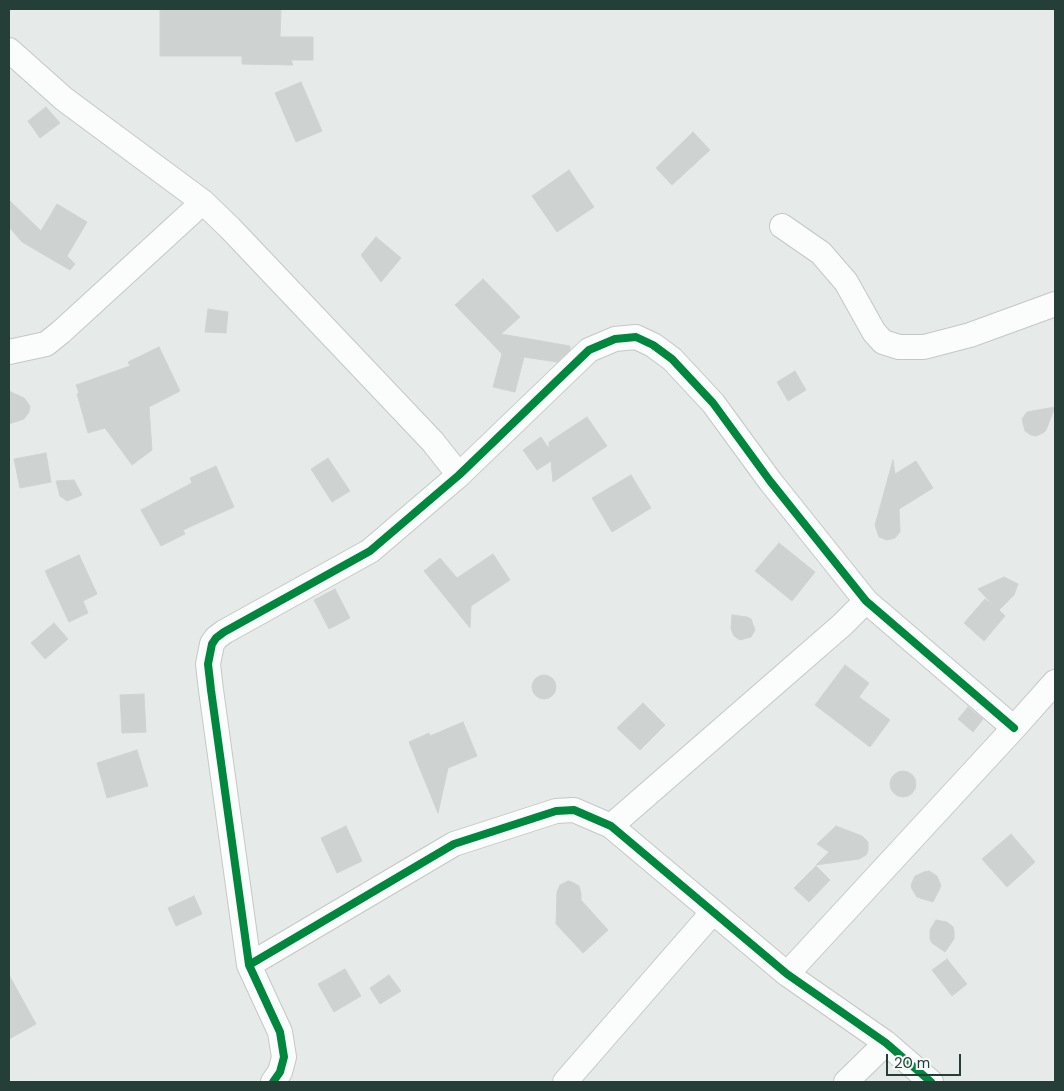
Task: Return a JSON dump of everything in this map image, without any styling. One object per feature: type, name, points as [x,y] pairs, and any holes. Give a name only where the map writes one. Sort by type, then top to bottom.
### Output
[{"type":"street","points":[[9,50],[64,99],[203,202],[230,228],[433,442],[459,475]]},
{"type":"street","points":[[9,352],[46,344],[203,202]]},
{"type":"street","points":[[782,226],[821,253],[846,282],[874,332],[883,342],[899,348],[924,347],[970,335],[1055,304]]},
{"type":"street","points":[[273,1082],[280,1072],[284,1057],[280,1032],[249,965],[208,664],[212,644],[224,632],[370,551],[459,475],[589,350],[615,339],[636,337],[653,345],[672,359],[713,404],[770,481],[866,601],[1014,728]]},
{"type":"street","points":[[611,826],[842,625],[866,601]]},
{"type":"street","points":[[787,974],[1055,682]]},
{"type":"street","points":[[249,965],[454,844],[556,810],[574,810],[611,826],[787,974],[886,1043],[931,1082]]},
{"type":"street","points":[[565,1082],[713,912]]},
{"type":"street","points":[[846,1082],[886,1043]]},
{"type":"building","points":[[160,9],[281,9],[280,37],[313,37],[313,60],[291,60],[293,65],[242,64],[242,56],[160,56]]},
{"type":"building","points":[[301,82],[322,131],[296,142],[275,93]]},
{"type":"building","points":[[46,107],[60,123],[40,138],[28,121]]},
{"type":"building","points":[[693,132],[710,150],[672,185],[656,168]]},
{"type":"building","points":[[569,170],[594,207],[557,232],[532,196]]},
{"type":"building","points":[[9,200],[41,231],[57,204],[87,222],[67,256],[75,264],[70,270],[22,242],[9,227]]},
{"type":"building","points":[[376,237],[401,258],[381,282],[361,255]]},
{"type":"building","points":[[483,279],[520,317],[501,334],[570,346],[570,350],[557,362],[524,357],[515,392],[493,387],[502,354],[455,305]]},
{"type":"building","points":[[208,309],[228,312],[226,333],[205,332]]},
{"type":"building","points":[[159,347],[180,391],[149,407],[152,450],[132,465],[105,428],[88,433],[76,385],[130,366],[128,362]]},
{"type":"building","points":[[795,371],[806,390],[788,401],[777,382]]},
{"type":"building","points":[[9,391],[24,398],[30,406],[29,412],[24,419],[9,424]]},
{"type":"building","points":[[1055,407],[1043,433],[1036,436],[1025,431],[1022,419],[1027,412]]},
{"type":"building","points":[[587,417],[607,446],[553,482],[551,461],[537,470],[523,450],[541,437],[549,449],[549,442]]},
{"type":"building","points":[[46,453],[51,482],[20,488],[14,459]]},
{"type":"building","points":[[328,458],[350,491],[332,502],[311,469]]},
{"type":"building","points":[[893,460],[895,474],[916,461],[933,488],[899,509],[900,532],[895,538],[887,540],[879,537],[875,525]]},
{"type":"building","points":[[216,466],[234,507],[183,530],[185,534],[161,546],[141,510],[192,483],[190,478]]},
{"type":"building","points":[[631,475],[651,508],[612,532],[592,498]]},
{"type":"building","points":[[74,480],[82,495],[67,501],[60,496],[56,481]]},
{"type":"building","points":[[779,543],[815,572],[792,601],[755,571]]},
{"type":"building","points":[[493,554],[510,580],[471,606],[470,628],[424,571],[440,558],[457,578]]},
{"type":"building","points":[[79,555],[97,594],[83,601],[88,613],[69,622],[45,571]]},
{"type":"building","points":[[1004,577],[1018,584],[1014,595],[999,610],[1005,616],[984,641],[964,623],[985,599],[995,607],[978,589]]},
{"type":"building","points":[[335,589],[350,618],[329,629],[314,600]]},
{"type":"building","points":[[732,615],[751,619],[755,630],[751,637],[740,640],[734,636],[731,629]]},
{"type":"building","points":[[54,623],[68,639],[45,659],[31,643]]},
{"type":"building","points":[[845,665],[869,683],[859,697],[890,720],[870,747],[815,705]]},
{"type":"building","points":[[544,675],[549,676],[555,682],[555,692],[549,698],[544,699],[539,698],[533,692],[532,687],[533,682],[539,676]]},
{"type":"building","points":[[144,694],[146,732],[122,733],[120,695]]},
{"type":"building","points":[[643,703],[665,725],[640,750],[617,728]]},
{"type":"building","points":[[968,707],[983,719],[973,732],[958,719]]},
{"type":"building","points":[[463,722],[477,756],[448,768],[438,813],[409,742],[429,733],[430,736]]},
{"type":"building","points":[[137,750],[148,786],[107,798],[97,763]]},
{"type":"building","points":[[903,771],[912,775],[916,784],[912,793],[903,797],[894,793],[890,784],[894,775]]},
{"type":"building","points":[[346,826],[362,861],[337,873],[321,838]]},
{"type":"building","points":[[836,826],[862,836],[868,842],[866,855],[859,859],[816,865],[829,852],[817,844]]},
{"type":"building","points":[[1011,834],[1035,862],[1007,887],[982,859]]},
{"type":"building","points":[[816,866],[830,880],[809,902],[794,888]]},
{"type":"building","points":[[929,871],[937,876],[941,886],[933,902],[917,897],[911,885],[915,876]]},
{"type":"building","points":[[568,881],[579,886],[581,900],[608,930],[583,953],[556,924],[557,892],[560,885]]},
{"type":"building","points":[[194,896],[202,914],[176,926],[168,908]]},
{"type":"building","points":[[936,920],[947,922],[953,927],[954,939],[945,952],[932,943],[930,939],[930,930]]},
{"type":"building","points":[[947,959],[967,984],[952,996],[932,970]]},
{"type":"building","points":[[345,969],[361,996],[334,1012],[318,984]]},
{"type":"building","points":[[9,975],[36,1024],[9,1039]]},
{"type":"building","points":[[389,975],[401,991],[380,1004],[370,988]]},
{"type":"cycle path","points":[[273,1082],[280,1072],[284,1057],[280,1032],[249,965],[208,664],[212,644],[224,632],[370,551],[459,475],[589,350],[615,339],[636,337],[653,345],[672,359],[713,403],[770,481],[866,601],[1014,728]]},
{"type":"cycle path","points":[[249,965],[454,844],[556,811],[574,810],[611,826],[787,974],[886,1043],[931,1082]]}]
